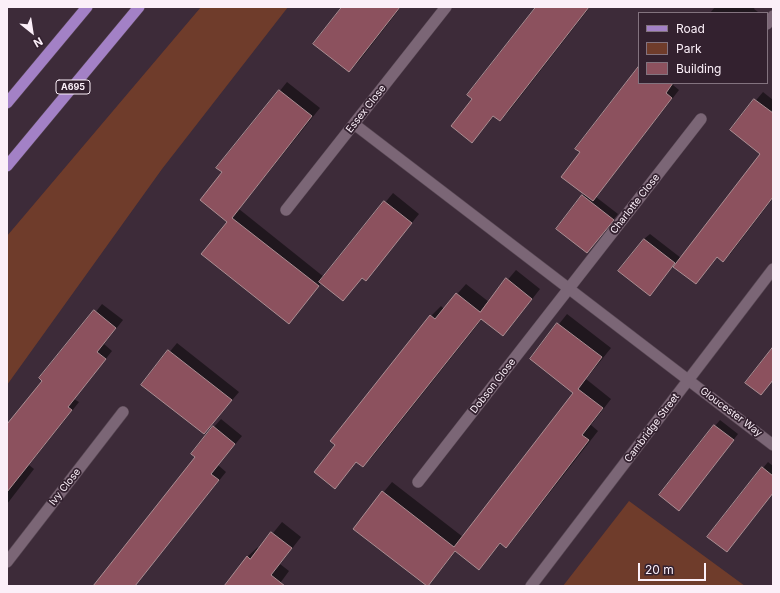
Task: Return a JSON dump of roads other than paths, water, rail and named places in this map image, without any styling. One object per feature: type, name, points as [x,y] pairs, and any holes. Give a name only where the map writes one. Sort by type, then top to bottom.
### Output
[{"type":"main road","points":[[7,103],[88,7]]},
{"type":"main road","name":"A695","points":[[7,166],[139,7]]},
{"type":"street","name":"Essex Close","points":[[286,210],[446,7]]},
{"type":"street","name":"Charlotte Close","points":[[569,289],[701,119]]},
{"type":"street","name":"Gloucester Way","points":[[354,124],[773,444]]},
{"type":"street","name":"Cambridge Street","points":[[531,586],[773,269]]},
{"type":"street","name":"Dobson Close","points":[[418,482],[569,289]]},
{"type":"street","name":"Ivy Close","points":[[7,562],[123,412]]}]
